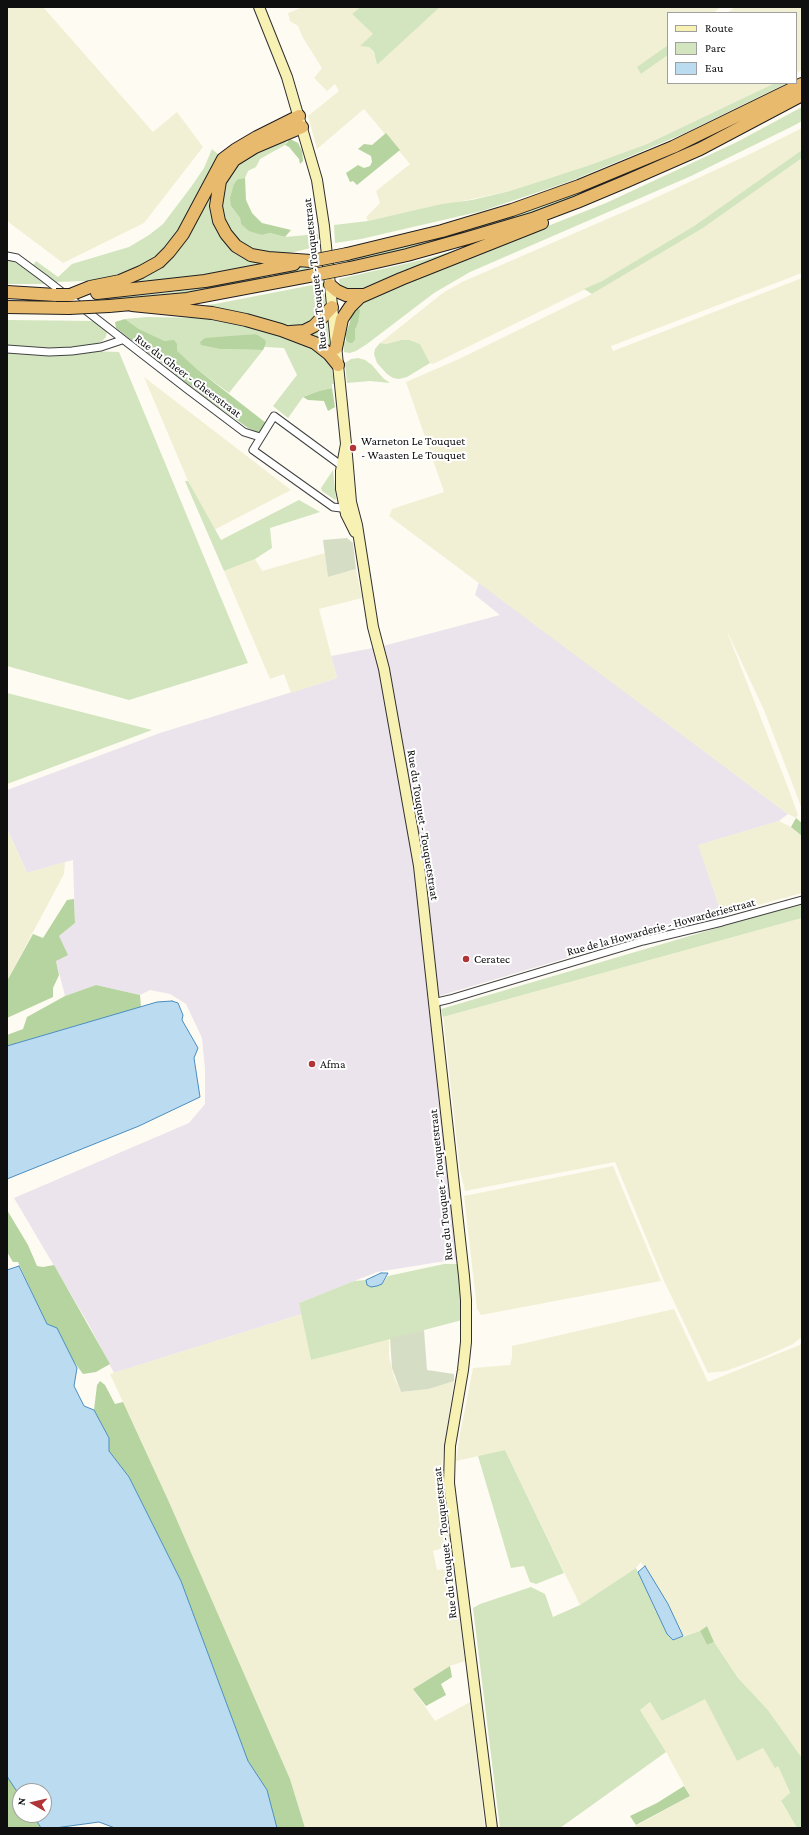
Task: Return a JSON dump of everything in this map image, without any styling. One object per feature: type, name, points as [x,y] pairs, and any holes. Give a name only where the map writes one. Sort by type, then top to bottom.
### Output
[{"type":"highway","points":[[7,292],[70,295],[94,290],[205,281],[347,254],[442,231],[579,186],[673,147],[802,84]]},
{"type":"highway","points":[[7,307],[69,308],[132,305],[187,299],[350,268],[407,255],[532,219],[627,182],[693,152],[802,95]]},
{"type":"highway","points":[[300,121],[234,160],[220,181],[216,206],[219,221],[226,234],[236,246],[251,255],[268,258],[311,261]]},
{"type":"highway","points":[[94,290],[141,272],[159,262],[183,234],[223,159],[251,140],[300,121]]},
{"type":"highway","points":[[336,348],[342,320],[350,307],[364,295],[564,214],[577,202]]},
{"type":"highway","points":[[330,284],[337,291],[346,295],[364,295]]},
{"type":"highway","points":[[132,305],[212,313],[246,320],[289,332],[320,347],[329,354],[338,365]]},
{"type":"highway","points":[[289,332],[304,331],[314,326],[332,307]]},
{"type":"main road","name":"Rue du Touquet - Touquetstraat","points":[[259,7],[287,77],[318,180],[347,447],[348,505]]},
{"type":"main road","name":"Rue du Touquet - Touquetstraat","points":[[347,447],[342,466],[341,485],[360,543],[373,627],[384,670],[415,838],[466,1300],[466,1347],[450,1446],[449,1483],[492,1828]]},
{"type":"street","points":[[7,256],[17,258],[122,340]]},
{"type":"street","name":"Rue du Gheer - Gheerstraat","points":[[7,349],[48,352],[72,351],[101,347],[122,340],[244,432],[260,437]]},
{"type":"street","points":[[342,466],[274,416],[253,450],[333,507],[348,505]]},
{"type":"street","name":"Rue de la Howarderie - Howarderiestraat","points":[[433,1003],[643,940],[722,922],[802,900]]},
{"type":"shaded area","points":[[7,7],[43,7],[153,132],[177,112],[203,147],[144,223],[63,263],[7,221]]},
{"type":"shaded area","points":[[303,7],[360,7],[352,14],[373,34],[369,47],[374,53],[377,65],[440,7],[721,7],[714,12],[667,12],[667,46],[638,67],[641,74],[667,56],[667,84],[773,84],[647,144],[587,166],[510,191],[368,221],[366,217],[380,203],[376,191],[410,164],[364,109],[317,149],[308,116],[339,91],[335,84],[327,91],[314,78],[322,68],[303,38],[298,26],[290,21],[288,13]]},
{"type":"shaded area","points":[[735,7],[802,7],[802,70],[797,72],[797,12],[728,12]]},
{"type":"shaded area","points":[[802,128],[802,150],[694,226],[602,281],[433,364],[430,363],[420,344],[401,340],[386,344],[380,343],[444,292],[462,282],[644,203]]},
{"type":"shaded area","points":[[802,158],[802,273],[611,346],[613,351],[802,278],[802,809],[764,710],[726,629],[789,790],[798,815],[796,818],[788,814],[389,516],[392,509],[444,492],[406,382],[459,359],[592,294],[703,228]]},
{"type":"shaded area","points":[[144,377],[291,490],[214,530],[188,481]]},
{"type":"shaded area","points":[[325,553],[328,577],[356,569],[362,598],[319,609],[337,678],[291,693],[284,674],[270,679],[224,571],[255,559],[262,571]]},
{"type":"shaded area","points":[[479,582],[788,814],[779,821],[699,845],[721,912],[429,999],[458,1259],[377,1272],[299,1303],[302,1314],[114,1373],[89,1325],[14,1198],[189,1123],[205,1104],[205,1069],[202,1038],[186,1004],[170,994],[150,990],[140,995],[96,985],[65,996],[56,961],[59,936],[75,923],[73,860],[27,873],[7,829],[7,790],[160,733],[337,678],[331,656],[383,646],[500,615],[475,595]]},
{"type":"shaded area","points":[[779,821],[791,827],[802,836],[802,893],[729,913],[721,912],[698,845]]},
{"type":"shaded area","points":[[7,829],[27,873],[65,862],[64,874],[7,981]]},
{"type":"shaded area","points":[[802,918],[802,1337],[793,1344],[764,1357],[726,1371],[708,1373],[664,1281],[615,1162],[465,1191],[460,1170],[443,1017]]},
{"type":"shaded area","points":[[613,1166],[661,1281],[481,1315],[477,1309],[464,1196]]},
{"type":"shaded area","points":[[674,1309],[708,1382],[802,1344],[802,1758],[768,1710],[738,1678],[714,1642],[707,1626],[700,1631],[683,1636],[668,1604],[641,1562],[636,1568],[580,1605],[505,1450],[456,1461],[473,1368],[510,1365],[512,1346]]},
{"type":"shaded area","points":[[302,1314],[311,1360],[389,1338],[389,1357],[394,1377],[401,1392],[429,1389],[454,1381],[442,1464],[452,1545],[433,1551],[437,1570],[453,1568],[465,1661],[450,1666],[413,1689],[435,1721],[470,1702],[485,1828],[305,1828],[290,1779],[169,1502],[110,1374]]},
{"type":"shaded area","points":[[705,1698],[737,1761],[763,1748],[775,1767],[778,1766],[790,1794],[781,1802],[797,1828],[632,1828],[690,1796],[666,1752],[640,1710],[650,1702],[663,1721]]},
{"type":"green space","points":[[360,7],[440,7],[377,65],[374,52],[369,47],[360,46],[373,34],[352,14]]},
{"type":"green space","points":[[667,46],[667,56],[641,74],[637,67]]},
{"type":"green space","points":[[773,84],[785,84],[683,134],[571,181],[482,211],[361,239],[335,243],[334,225],[368,221],[442,204],[472,200],[510,191],[587,166],[647,144]]},
{"type":"green space","points":[[789,96],[708,141],[575,197],[500,223],[429,244],[340,266],[338,261],[429,239]]},
{"type":"green space","points":[[802,107],[802,121],[795,125],[691,176],[470,272],[434,293],[356,351],[350,353],[344,352],[344,342],[346,341],[349,343],[355,340],[355,330],[358,323],[356,308],[364,301],[381,292],[606,203],[737,142]]},
{"type":"green space","points":[[386,133],[400,150],[357,185],[353,181],[350,182],[346,173],[358,165],[364,168],[370,166],[372,162],[371,156],[358,149],[364,144],[372,145]]},
{"type":"green space","points":[[284,139],[287,141],[285,145],[260,159],[256,167],[248,171],[245,178],[238,179],[231,206],[240,218],[241,224],[262,235],[270,233],[285,237],[318,234],[319,246],[282,255],[258,253],[237,240],[229,230],[223,217],[221,206],[226,179],[234,168],[245,158]]},
{"type":"green space","points":[[290,139],[298,143],[302,151],[303,161],[300,164],[299,159],[289,147],[285,145]]},
{"type":"green space","points":[[247,148],[215,187],[225,237],[268,263],[185,279],[120,285],[162,264],[217,174]]},
{"type":"green space","points":[[212,149],[220,156],[178,233],[167,247],[142,266],[111,280],[56,282],[33,265],[36,261],[58,277],[72,264],[129,247],[149,235],[163,224],[191,187],[204,168]]},
{"type":"green space","points":[[802,150],[802,158],[703,228],[592,294],[584,289],[602,281],[694,226]]},
{"type":"green space","points":[[245,178],[246,200],[252,213],[262,223],[291,230],[285,237],[270,233],[262,235],[249,231],[241,224],[240,218],[231,206],[230,198],[234,184],[238,179]]},
{"type":"green space","points":[[501,237],[356,292],[340,287],[339,279],[426,259]]},
{"type":"green space","points":[[7,258],[31,271],[45,284],[7,284]]},
{"type":"green space","points":[[318,265],[319,270],[226,289],[102,303],[101,299],[173,292]]},
{"type":"green space","points":[[323,283],[326,311],[301,329],[181,308],[215,304]]},
{"type":"green space","points":[[356,308],[360,310],[358,323],[355,330],[355,340],[352,343],[349,343],[346,341],[346,334],[352,315]]},
{"type":"green space","points":[[147,317],[203,318],[227,321],[256,327],[312,346],[331,363],[334,384],[332,384],[332,388],[303,397],[288,418],[273,406],[297,375],[284,348],[265,347],[266,344],[256,334],[249,335],[221,349],[263,350],[229,393],[198,370],[176,351],[174,341],[165,341],[139,329],[125,319]]},
{"type":"green space","points":[[125,319],[139,329],[165,341],[174,340],[177,344],[177,351],[198,370],[266,423],[259,433],[248,428],[206,398],[116,328],[115,322]]},
{"type":"green space","points":[[7,320],[96,321],[107,331],[106,337],[100,343],[61,350],[119,352],[248,663],[129,700],[7,666]]},
{"type":"green space","points":[[327,320],[330,351],[305,334]]},
{"type":"green space","points":[[256,334],[265,340],[266,344],[263,350],[221,349],[201,345],[200,342],[205,338]]},
{"type":"green space","points":[[401,340],[409,340],[420,344],[430,363],[407,377],[399,379],[393,378],[387,374],[377,363],[374,354],[375,349],[380,343],[386,344]]},
{"type":"green space","points":[[358,358],[365,360],[372,365],[383,378],[390,383],[370,381],[347,383],[345,363],[351,359]]},
{"type":"green space","points":[[332,388],[335,407],[328,411],[324,401],[308,400],[303,397],[319,391]]},
{"type":"green space","points":[[333,470],[335,500],[322,491],[321,488]]},
{"type":"green space","points":[[185,481],[188,481],[221,540],[299,500],[320,512],[270,528],[272,548],[255,559],[224,571]]},
{"type":"green space","points":[[347,538],[353,543],[356,569],[328,577],[323,540]]},
{"type":"green space","points":[[7,693],[152,730],[7,784]]},
{"type":"green space","points":[[796,818],[802,823],[802,836],[791,827]]},
{"type":"green space","points":[[74,899],[75,923],[59,936],[68,955],[56,961],[59,975],[53,988],[53,997],[7,1018],[7,981],[33,934],[43,938],[67,900]]},
{"type":"green space","points":[[802,903],[802,918],[443,1017],[441,1009]]},
{"type":"green space","points":[[96,985],[140,995],[141,1007],[7,1046],[7,1035],[23,1029],[27,1017],[65,996]]},
{"type":"green space","points":[[7,1210],[28,1245],[37,1266],[43,1267],[54,1265],[110,1364],[96,1372],[83,1374],[47,1325],[18,1262],[13,1262],[7,1252]]},
{"type":"green space","points":[[444,1264],[458,1264],[462,1320],[311,1360],[299,1303],[354,1281],[366,1280],[368,1285],[382,1284],[388,1276]]},
{"type":"green space","points":[[424,1330],[427,1370],[454,1374],[454,1381],[429,1389],[401,1392],[392,1368],[390,1338]]},
{"type":"green space","points":[[100,1381],[105,1385],[115,1404],[123,1402],[169,1502],[290,1779],[305,1828],[277,1828],[267,1790],[248,1761],[181,1581],[129,1477],[109,1451],[109,1438],[94,1410],[97,1385]]},
{"type":"green space","points":[[505,1450],[564,1573],[536,1584],[530,1582],[524,1566],[511,1568],[478,1456]]},
{"type":"green space","points":[[636,1568],[667,1634],[673,1640],[700,1631],[707,1645],[714,1642],[738,1678],[768,1710],[802,1758],[802,1828],[797,1828],[781,1801],[790,1793],[778,1766],[775,1768],[763,1748],[737,1761],[705,1699],[662,1721],[650,1702],[640,1710],[666,1752],[560,1828],[500,1828],[473,1608],[480,1604],[531,1587],[545,1594],[553,1617],[580,1605]]},
{"type":"green space","points":[[707,1626],[714,1642],[707,1645],[700,1631]]},
{"type":"green space","points":[[450,1666],[452,1677],[441,1684],[446,1695],[426,1706],[413,1689]]},
{"type":"green space","points":[[7,1775],[12,1783],[12,1823],[38,1823],[41,1828],[7,1828]]},
{"type":"green space","points":[[684,1786],[690,1796],[636,1825],[630,1816],[657,1803]]},
{"type":"water","points":[[172,1001],[178,1003],[183,1015],[182,1020],[198,1048],[194,1058],[200,1097],[139,1126],[7,1179],[7,1046],[157,1002]]},
{"type":"water","points":[[19,1266],[47,1324],[57,1328],[77,1368],[74,1386],[84,1406],[94,1410],[109,1438],[109,1451],[129,1477],[181,1581],[248,1761],[267,1790],[277,1828],[115,1828],[99,1822],[55,1828],[41,1828],[38,1823],[52,1823],[52,1783],[12,1784],[8,1778],[7,1270]]},
{"type":"water","points":[[381,1273],[388,1273],[382,1284],[371,1287],[367,1285],[366,1280]]},
{"type":"water","points":[[645,1566],[668,1604],[683,1636],[673,1640],[667,1634],[638,1572]]},
{"type":"place","name":"Warneton Le Touquet - Waasten Le Touquet","points":[[353,448]]},
{"type":"place","name":"Ceratec","points":[[466,959]]},
{"type":"place","name":"Afma","points":[[312,1064]]}]
